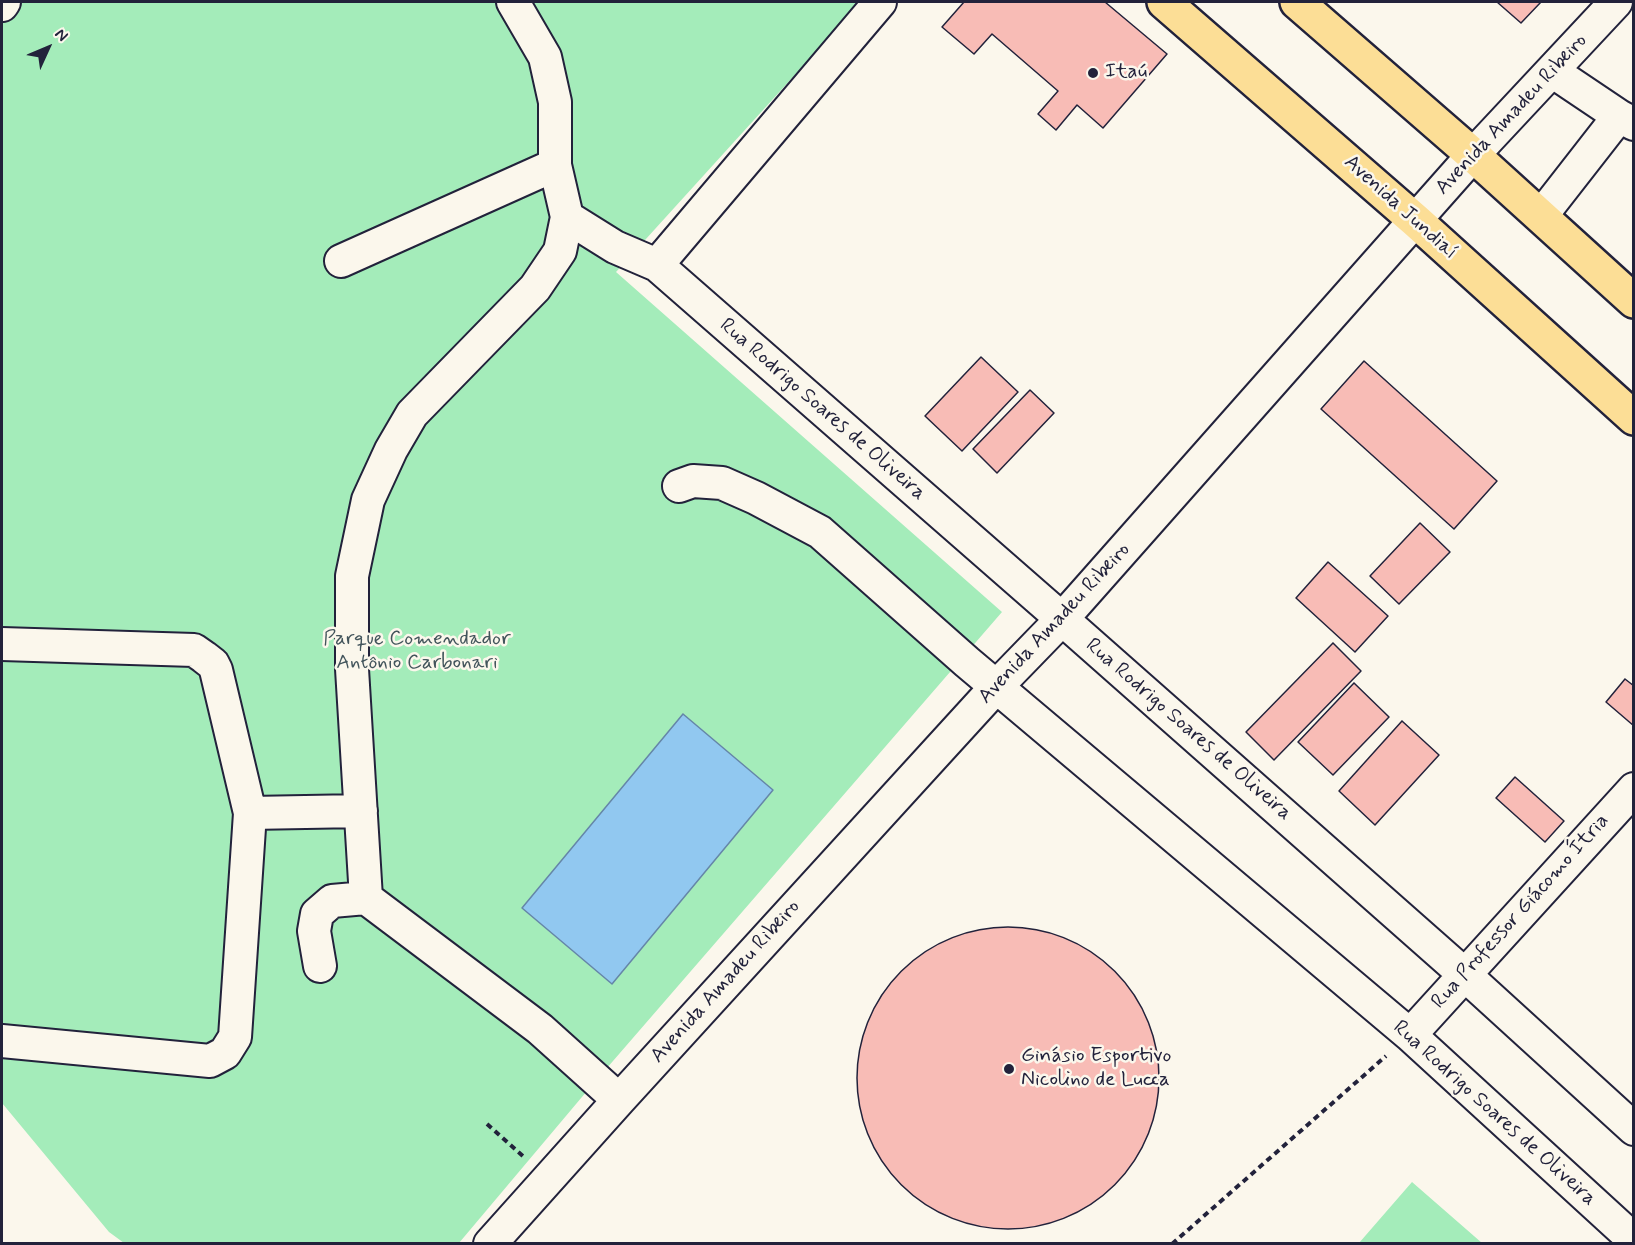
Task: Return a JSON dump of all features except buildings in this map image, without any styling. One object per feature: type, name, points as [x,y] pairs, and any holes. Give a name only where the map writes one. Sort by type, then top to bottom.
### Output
[{"type":"main road","name":"Avenida Jundiaí","points":[[1164,2],[1416,221],[1634,418]]},
{"type":"main road","points":[[1297,2],[1632,296]]},
{"type":"street","points":[[366,898],[352,669],[352,576],[368,500],[391,450],[412,414],[535,288],[560,251],[567,218],[555,165],[555,102],[545,57],[513,2]]},
{"type":"street","points":[[657,265],[880,2]]},
{"type":"street","name":"Avenida Amadeu Ribeiro","points":[[490,1244],[997,686],[1062,619],[1473,155],[1616,2]]},
{"type":"street","points":[[1541,216],[1626,120],[1552,71]]},
{"type":"street","points":[[341,261],[555,165]]},
{"type":"street","name":"Rua Rodrigo Soares de Oliveira","points":[[567,218],[615,247],[657,265],[1464,974],[1634,1129]]},
{"type":"street","name":"Rua Rodrigo Soares de Oliveira","points":[[680,486],[693,481],[722,483],[820,532],[967,662],[1410,1035],[1634,1240]]},
{"type":"street","points":[[2,644],[194,650],[213,664],[216,670],[250,813],[235,1037],[225,1053],[210,1060],[2,1041]]},
{"type":"street","name":"Rua Professor Giácomo Ítria","points":[[1410,1035],[1634,789]]},
{"type":"street","points":[[250,813],[361,811]]},
{"type":"street","points":[[320,966],[314,932],[317,914],[332,901],[366,898],[540,1029],[619,1100]]},
{"type":"path","points":[[1172,1244],[1410,1035]]},
{"type":"path","points":[[487,1124],[548,1179]]},
{"type":"green space","name":"Parque Comendador Antônio Carbonari","points":[[2,2],[861,2],[616,272],[1002,612],[587,1091],[459,1243],[124,1243],[109,1232],[2,1103]]},
{"type":"green space","points":[[1412,1182],[1482,1243],[1359,1243]]},
{"type":"water","points":[[683,714],[773,790],[612,984],[522,908]]},
{"type":"place","name":"Itaú","points":[[1093,73]]},
{"type":"place","name":"Ginásio Esportivo Nicolino de Lucca","points":[[1009,1069]]}]
